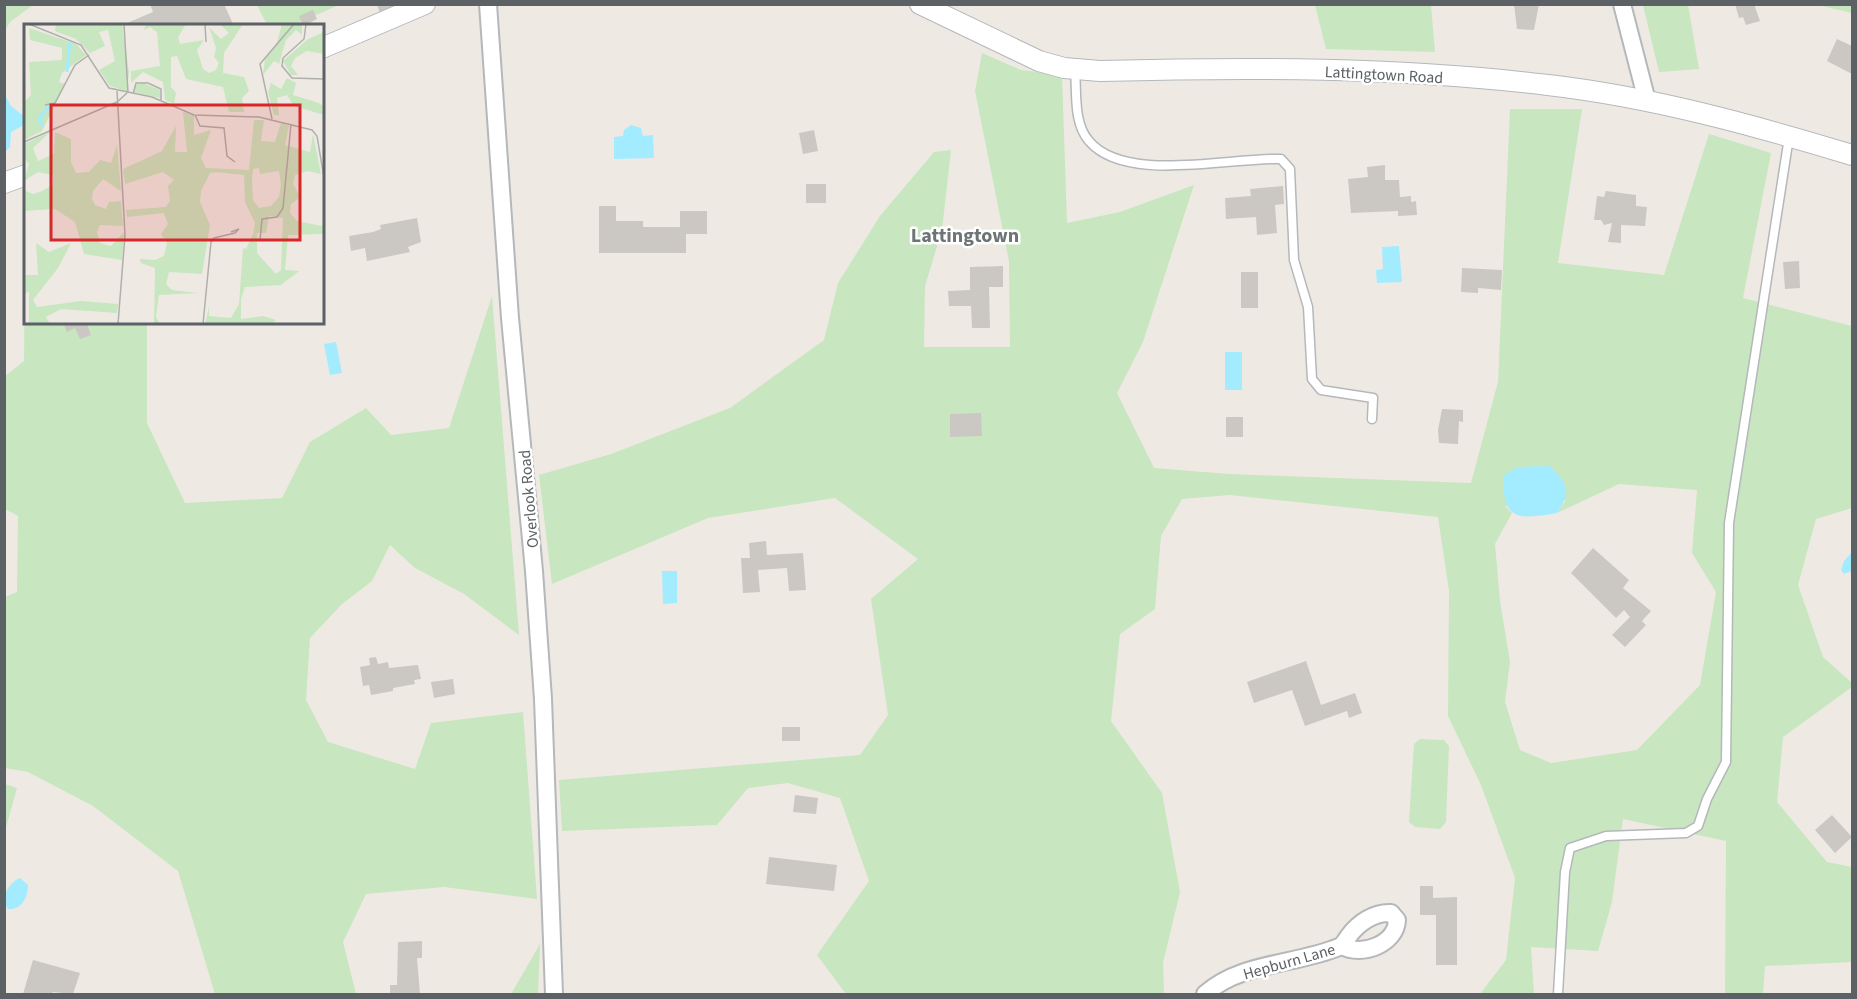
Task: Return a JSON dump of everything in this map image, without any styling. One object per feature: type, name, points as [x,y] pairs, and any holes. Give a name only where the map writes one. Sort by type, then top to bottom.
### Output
[{"type":"street","points":[[324,47],[425,4]]},
{"type":"street","name":"Overlook Road","points":[[488,4],[510,318],[535,583],[543,699],[554,994]]},
{"type":"street","name":"Lattingtown Road","points":[[920,4],[1039,62],[1075,69],[1326,70],[1474,78],[1549,85],[1674,106],[1790,136],[1852,155]]},
{"type":"street","points":[[1622,4],[1647,101]]},
{"type":"street","points":[[4,183],[24,176]]},
{"type":"street","name":"Hepburn Lane","points":[[1204,994],[1216,984],[1242,972],[1342,946]]},
{"type":"lane","points":[[1075,69],[1078,119],[1089,141],[1108,156],[1139,164],[1281,159],[1290,169],[1294,260],[1308,307],[1311,379],[1322,390],[1373,398],[1372,419]]},
{"type":"lane","points":[[1558,994],[1565,872],[1570,848],[1606,836],[1686,833],[1698,826],[1707,799],[1726,762],[1729,523],[1790,136]]},
{"type":"green space","points":[[5,4],[33,5],[10,22],[5,31]]},
{"type":"green space","points":[[257,5],[339,5],[296,24],[266,24]]},
{"type":"green space","points":[[1315,5],[1431,5],[1435,52],[1326,49]]},
{"type":"green space","points":[[1643,5],[1688,5],[1699,69],[1659,72]]},
{"type":"green space","points":[[1818,5],[1852,5],[1852,13]]},
{"type":"green space","points":[[982,53],[1021,70],[1062,75],[1067,223],[1120,212],[1194,185],[1143,342],[1117,393],[1154,468],[1229,474],[1471,483],[1498,382],[1510,109],[1582,109],[1558,263],[1664,275],[1709,134],[1771,153],[1743,298],[1852,326],[1852,508],[1816,519],[1798,585],[1823,657],[1852,683],[1852,687],[1783,737],[1777,802],[1827,862],[1852,867],[1852,962],[1765,966],[1763,994],[1725,994],[1726,841],[1623,819],[1612,902],[1598,951],[1531,947],[1534,994],[1480,994],[1506,960],[1515,878],[1481,785],[1448,716],[1449,591],[1438,517],[1230,495],[1182,499],[1161,536],[1155,609],[1120,634],[1111,721],[1162,793],[1180,892],[1163,963],[1164,994],[846,994],[817,955],[869,881],[840,798],[788,783],[748,788],[717,825],[562,831],[559,780],[860,755],[888,715],[871,599],[918,559],[835,498],[708,518],[552,584],[539,475],[611,454],[730,408],[824,340],[838,283],[880,216],[934,152],[951,150],[942,230],[925,286],[924,347],[1010,347],[1009,261],[975,91]],"holes":[[[1619,484],[1697,490],[1692,553],[1716,592],[1700,685],[1637,750],[1551,763],[1520,750],[1505,702],[1510,662],[1500,601],[1495,544],[1512,513],[1505,506],[1566,500],[1557,513]]]},
{"type":"green space","points":[[492,296],[519,635],[464,594],[415,568],[390,545],[372,581],[342,604],[310,638],[306,700],[328,742],[415,769],[431,723],[523,712],[537,899],[444,887],[366,894],[343,942],[356,994],[215,994],[178,871],[93,806],[28,772],[5,768],[5,597],[17,592],[18,516],[5,509],[4,377],[24,361],[24,324],[147,324],[147,423],[185,503],[282,498],[310,442],[366,408],[391,435],[449,428]]},
{"type":"green space","points":[[1420,739],[1444,740],[1449,746],[1446,822],[1440,829],[1415,827],[1409,822],[1414,744]]},
{"type":"green space","points":[[4,784],[17,788],[5,831]]},
{"type":"green space","points":[[540,944],[538,994],[511,994]]},
{"type":"water","points":[[5,95],[11,106],[24,116],[24,125],[11,132],[10,147],[5,152]]},
{"type":"water","points":[[631,125],[641,128],[643,136],[653,135],[654,158],[614,159],[614,137],[623,136],[624,130]]},
{"type":"water","points":[[1399,246],[1402,282],[1377,283],[1376,270],[1383,269],[1382,247]]},
{"type":"water","points":[[336,342],[342,373],[330,375],[324,344]]},
{"type":"water","points":[[1225,352],[1242,352],[1242,390],[1225,390]]},
{"type":"water","points":[[1550,466],[1561,478],[1566,488],[1565,499],[1557,513],[1522,516],[1509,509],[1503,476],[1517,467]]},
{"type":"water","points":[[1852,552],[1852,571],[1844,574],[1841,570],[1844,561]]},
{"type":"water","points":[[662,571],[677,571],[677,603],[663,604]]},
{"type":"water","points":[[20,878],[28,885],[27,894],[20,905],[8,909],[5,900],[6,891]]},
{"type":"building","points":[[150,4],[224,4],[233,24],[125,24],[153,12]]},
{"type":"building","points":[[377,4],[399,4],[399,6],[380,14]]},
{"type":"building","points":[[1514,4],[1539,4],[1534,30],[1517,29]]},
{"type":"building","points":[[1735,4],[1754,4],[1760,21],[1746,25],[1743,17],[1739,18]]},
{"type":"building","points":[[313,10],[317,19],[302,24],[299,16]]},
{"type":"building","points":[[1837,39],[1852,46],[1852,74],[1827,61]]},
{"type":"building","points":[[814,130],[818,151],[803,154],[799,133]]},
{"type":"building","points":[[1385,165],[1385,180],[1399,180],[1400,197],[1411,196],[1411,202],[1416,201],[1417,215],[1398,216],[1398,211],[1351,213],[1348,179],[1368,177],[1367,167]]},
{"type":"building","points":[[806,184],[826,184],[826,203],[806,203]]},
{"type":"building","points":[[1283,186],[1284,204],[1275,205],[1277,233],[1257,235],[1256,217],[1226,219],[1225,198],[1251,196],[1250,189]]},
{"type":"building","points":[[1606,191],[1636,195],[1636,206],[1647,207],[1645,226],[1621,225],[1621,243],[1608,242],[1612,223],[1604,225],[1601,220],[1594,220],[1597,196],[1604,197]]},
{"type":"building","points":[[599,206],[616,206],[616,221],[643,221],[643,227],[680,227],[680,211],[707,211],[707,234],[686,234],[686,253],[599,253]]},
{"type":"building","points":[[417,218],[421,242],[408,247],[410,252],[367,261],[365,248],[351,251],[349,236],[373,232],[381,229],[380,225]]},
{"type":"building","points":[[1799,261],[1800,288],[1785,289],[1783,262]]},
{"type":"building","points":[[1003,266],[1003,287],[989,287],[990,328],[972,328],[971,306],[949,306],[948,291],[970,290],[970,267]]},
{"type":"building","points":[[1462,268],[1502,270],[1501,290],[1478,288],[1478,293],[1461,292]]},
{"type":"building","points":[[1241,272],[1258,272],[1258,308],[1241,308]]},
{"type":"building","points":[[64,324],[87,324],[91,335],[80,339],[75,328],[67,332]]},
{"type":"building","points":[[1442,409],[1463,410],[1463,422],[1459,421],[1458,444],[1439,443],[1438,430]]},
{"type":"building","points":[[981,413],[982,436],[950,437],[950,414]]},
{"type":"building","points":[[1226,417],[1243,417],[1243,437],[1226,437]]},
{"type":"building","points":[[766,541],[767,555],[803,553],[806,590],[789,591],[787,568],[758,570],[760,592],[743,593],[741,558],[750,558],[749,543]]},
{"type":"building","points":[[1593,548],[1629,580],[1623,588],[1651,611],[1642,621],[1646,625],[1625,647],[1612,635],[1630,617],[1624,610],[1616,618],[1571,573]]},
{"type":"building","points":[[376,657],[378,664],[388,662],[389,668],[418,665],[421,679],[414,680],[415,684],[371,695],[369,685],[363,686],[360,667],[370,665],[369,658]]},
{"type":"building","points":[[1306,661],[1321,705],[1355,693],[1362,713],[1349,718],[1347,711],[1305,726],[1292,690],[1254,703],[1247,682]]},
{"type":"building","points":[[453,679],[455,694],[434,698],[431,682]]},
{"type":"building","points":[[782,727],[800,727],[800,741],[782,741]]},
{"type":"building","points":[[795,795],[818,798],[816,814],[793,812]]},
{"type":"building","points":[[1832,815],[1852,837],[1835,853],[1815,830]]},
{"type":"building","points":[[769,857],[837,865],[834,891],[766,884]]},
{"type":"building","points":[[1420,886],[1433,886],[1433,898],[1457,897],[1457,965],[1436,965],[1436,915],[1420,915]]},
{"type":"building","points":[[422,941],[422,958],[417,958],[420,994],[390,994],[390,985],[397,985],[398,942]]},
{"type":"building","points":[[33,960],[80,973],[73,994],[53,992],[52,994],[23,994]]},
{"type":"district","name":"Lattingtown","points":[[965,235]]}]
